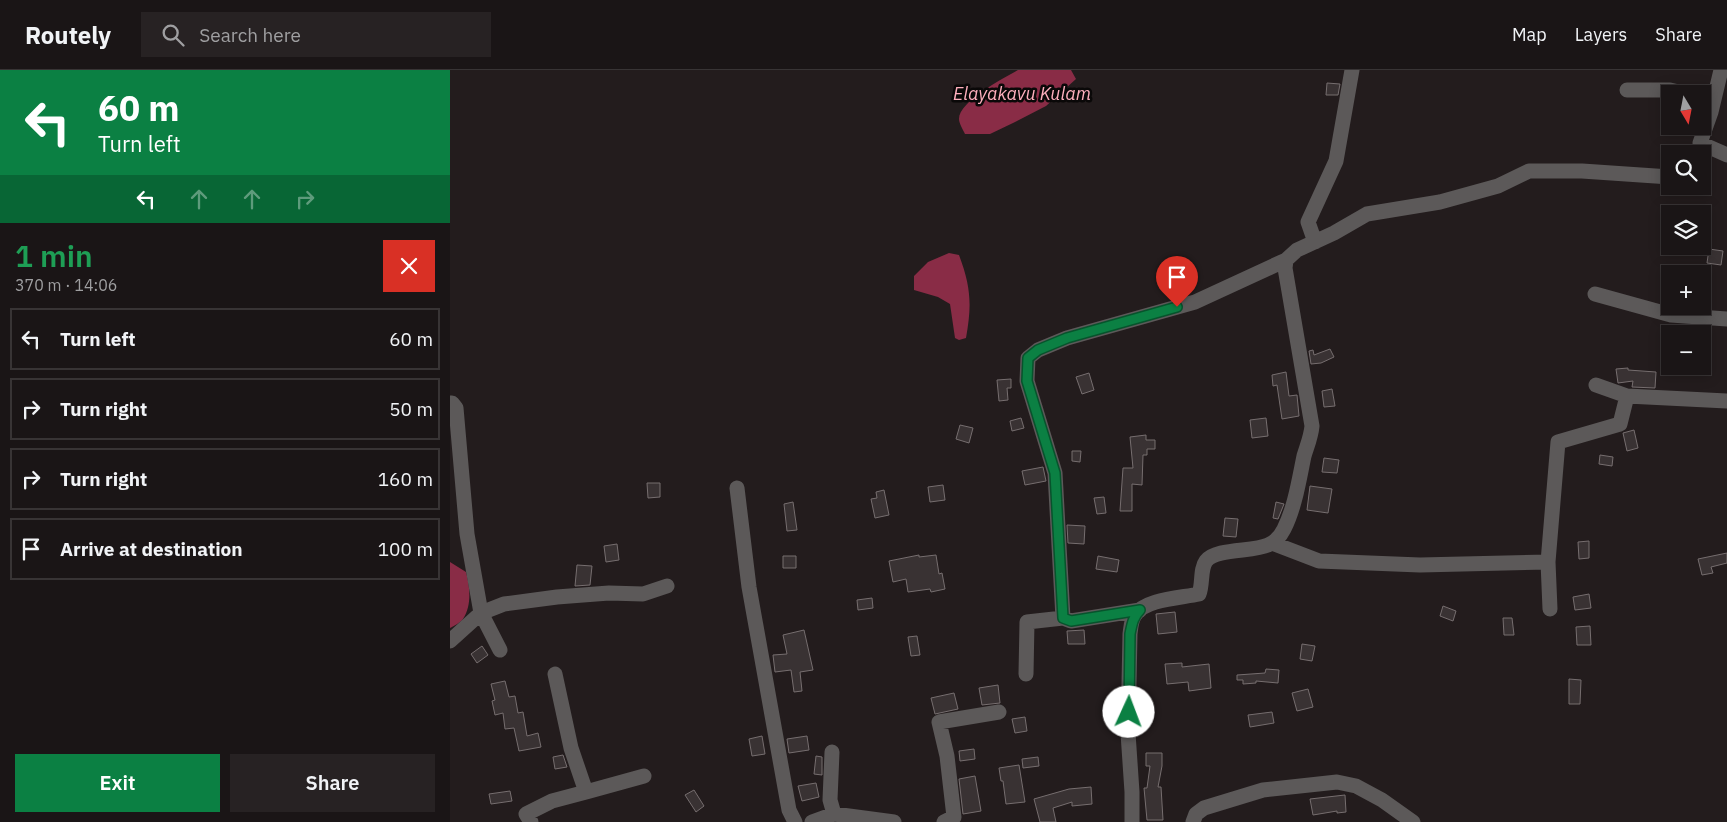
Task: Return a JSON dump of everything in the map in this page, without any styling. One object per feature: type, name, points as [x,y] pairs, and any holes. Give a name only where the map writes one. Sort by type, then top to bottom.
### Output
[{"type":"street","points":[[1315,242],[1308,222],[1336,161],[1352,70]]},
{"type":"street","points":[[1711,92],[1721,70]]},
{"type":"street","points":[[1627,90],[1661,90]]},
{"type":"street","points":[[1711,151],[1727,155]]},
{"type":"street","points":[[1063,618],[1055,473],[1027,381],[1028,358],[1038,350],[1067,338],[1195,302],[1286,260],[1297,250],[1334,233],[1367,214],[1440,202],[1498,186],[1529,171],[1582,171],[1661,176]]},
{"type":"street","points":[[1132,822],[1128,733],[1130,634],[1134,615],[1151,604],[1198,594],[1202,586],[1205,562],[1211,557],[1220,554],[1266,546],[1276,541],[1284,530],[1290,514],[1312,426],[1285,268],[1286,260]]},
{"type":"street","points":[[1595,294],[1671,315],[1727,319]]},
{"type":"street","points":[[1596,385],[1627,396],[1727,401]]},
{"type":"street","points":[[1550,609],[1548,562],[1558,442],[1620,424],[1627,396]]},
{"type":"street","points":[[450,404],[452,403],[456,408],[467,534],[481,614],[500,650]]},
{"type":"street","points":[[738,488],[751,596],[789,810],[795,822]]},
{"type":"street","points":[[1272,543],[1319,561],[1420,565],[1548,562]]},
{"type":"street","points":[[450,641],[481,614],[504,604],[557,596],[609,593],[643,594],[667,586]]},
{"type":"street","points":[[1026,674],[1026,622],[1063,618],[1071,621],[1140,610]]},
{"type":"street","points":[[555,674],[570,748],[586,792]]},
{"type":"street","points":[[944,822],[954,817],[947,756],[939,722],[999,712]]},
{"type":"street","points":[[832,752],[830,800],[834,814]]},
{"type":"street","points":[[532,822],[526,814],[552,801],[644,776]]},
{"type":"street","points":[[1193,822],[1196,814],[1204,808],[1263,790],[1337,782],[1356,786],[1382,800],[1413,822]]},
{"type":"street","points":[[812,822],[834,814],[894,822]]},
{"type":"water","name":"Elayakavu Kulam","points":[[1018,70],[1071,70],[1076,79],[1046,106],[1013,123],[990,134],[965,134],[959,119],[966,105],[993,84]]},
{"type":"water","points":[[949,253],[959,255],[968,287],[970,306],[966,338],[959,340],[955,338],[950,304],[938,297],[914,290],[914,276],[928,262]]},
{"type":"water","points":[[450,562],[466,572],[469,596],[466,614],[459,623],[450,628]]},
{"type":"building","points":[[1327,83],[1340,84],[1338,95],[1326,95]]},
{"type":"building","points":[[1711,249],[1723,251],[1721,265],[1707,263],[1708,255],[1711,255]]},
{"type":"building","points":[[1330,349],[1334,357],[1321,363],[1311,364],[1309,351],[1313,350],[1314,355]]},
{"type":"building","points":[[1628,368],[1628,370],[1656,372],[1655,388],[1632,387],[1633,381],[1618,383],[1616,369]]},
{"type":"building","points":[[1286,372],[1289,396],[1297,395],[1299,416],[1282,419],[1277,385],[1273,386],[1272,375]]},
{"type":"building","points":[[1089,373],[1094,390],[1082,394],[1076,377]]},
{"type":"building","points":[[1011,379],[1011,388],[1007,388],[1008,400],[999,401],[997,380]]},
{"type":"building","points":[[1332,389],[1335,406],[1324,407],[1322,391]]},
{"type":"building","points":[[1021,418],[1024,428],[1012,431],[1010,421]]},
{"type":"building","points":[[1266,418],[1268,436],[1252,438],[1250,420]]},
{"type":"building","points":[[960,425],[973,428],[969,443],[956,439]]},
{"type":"building","points":[[1634,430],[1638,448],[1627,451],[1623,433]]},
{"type":"building","points":[[1146,435],[1146,440],[1155,440],[1155,449],[1147,449],[1147,455],[1143,455],[1142,485],[1132,484],[1132,511],[1120,511],[1123,468],[1133,468],[1130,437]]},
{"type":"building","points":[[1072,451],[1081,451],[1080,462],[1072,461]]},
{"type":"building","points":[[1600,455],[1613,457],[1612,466],[1599,464]]},
{"type":"building","points":[[1324,458],[1339,460],[1337,473],[1322,472]]},
{"type":"building","points":[[1043,467],[1046,481],[1025,485],[1022,471]]},
{"type":"building","points":[[647,483],[660,483],[660,497],[648,498]]},
{"type":"building","points":[[943,485],[945,500],[930,502],[928,487]]},
{"type":"building","points":[[1310,486],[1332,489],[1328,513],[1307,510]]},
{"type":"building","points":[[884,490],[889,515],[875,518],[871,499],[877,498],[876,492]]},
{"type":"building","points":[[1104,497],[1106,513],[1097,514],[1094,498]]},
{"type":"building","points":[[793,502],[797,530],[787,531],[784,504]]},
{"type":"building","points":[[1276,502],[1284,504],[1278,519],[1273,518]]},
{"type":"building","points":[[1225,518],[1238,519],[1236,537],[1223,536]]},
{"type":"building","points":[[1067,525],[1085,526],[1084,544],[1068,543]]},
{"type":"building","points":[[1589,541],[1589,558],[1579,559],[1578,542]]},
{"type":"building","points":[[617,544],[619,560],[606,562],[604,546]]},
{"type":"building","points":[[1727,553],[1727,563],[1711,567],[1713,573],[1702,575],[1698,559]]},
{"type":"building","points":[[919,555],[919,557],[936,555],[939,574],[942,573],[945,589],[931,592],[930,589],[908,592],[906,579],[893,582],[889,561]]},
{"type":"building","points":[[783,556],[796,556],[796,568],[783,568]]},
{"type":"building","points":[[1098,556],[1119,560],[1117,572],[1096,569]]},
{"type":"building","points":[[577,565],[592,566],[590,585],[575,586]]},
{"type":"building","points":[[1589,594],[1591,608],[1575,610],[1573,597]]},
{"type":"building","points":[[872,598],[873,608],[858,610],[857,600]]},
{"type":"building","points":[[1443,606],[1456,611],[1453,621],[1440,616]]},
{"type":"building","points":[[1175,612],[1177,632],[1158,634],[1156,614]]},
{"type":"building","points":[[1503,618],[1512,618],[1514,635],[1504,635]]},
{"type":"building","points":[[1590,626],[1591,645],[1577,645],[1576,627]]},
{"type":"building","points":[[804,630],[813,670],[800,672],[802,691],[794,692],[791,670],[775,672],[773,655],[787,654],[783,635]]},
{"type":"building","points":[[1084,630],[1085,644],[1068,644],[1067,631]]},
{"type":"building","points":[[917,636],[920,655],[911,656],[908,637]]},
{"type":"building","points":[[1302,644],[1315,646],[1312,661],[1300,659]]},
{"type":"building","points":[[482,646],[488,655],[477,663],[471,654]]},
{"type":"building","points":[[1182,663],[1182,667],[1209,664],[1211,688],[1189,691],[1188,682],[1167,684],[1165,664]]},
{"type":"building","points":[[1266,669],[1279,670],[1278,683],[1256,681],[1256,683],[1243,684],[1243,680],[1237,680],[1237,675],[1265,673]]},
{"type":"building","points":[[1569,679],[1581,680],[1580,704],[1569,704]]},
{"type":"building","points":[[505,681],[509,697],[515,696],[518,713],[523,712],[527,736],[538,733],[541,747],[519,751],[514,728],[505,729],[503,713],[495,715],[492,701],[495,700],[491,684]]},
{"type":"building","points":[[998,685],[1000,703],[982,705],[979,688]]},
{"type":"building","points":[[1308,689],[1313,707],[1297,711],[1292,693]]},
{"type":"building","points":[[954,693],[958,709],[935,714],[931,698]]},
{"type":"building","points":[[1272,712],[1274,723],[1250,727],[1248,715]]},
{"type":"building","points":[[1025,717],[1027,731],[1015,733],[1012,719]]},
{"type":"building","points":[[762,736],[765,754],[752,756],[749,739]]},
{"type":"building","points":[[807,736],[809,750],[789,753],[787,739]]},
{"type":"building","points":[[974,749],[975,759],[960,761],[959,751]]},
{"type":"building","points":[[1146,753],[1162,753],[1162,766],[1158,787],[1161,787],[1163,820],[1147,820],[1144,788],[1147,788],[1150,766],[1146,766]]},
{"type":"building","points":[[563,755],[567,767],[555,769],[553,757]]},
{"type":"building","points":[[816,756],[822,757],[822,775],[814,774]]},
{"type":"building","points":[[1038,757],[1039,766],[1023,768],[1022,759]]},
{"type":"building","points":[[1019,765],[1025,802],[1006,804],[999,768]]},
{"type":"building","points":[[975,776],[981,811],[963,814],[959,779]]},
{"type":"building","points":[[816,783],[819,797],[802,801],[798,786]]},
{"type":"building","points":[[1091,787],[1092,804],[1072,806],[1072,802],[1053,808],[1056,822],[1040,822],[1034,799],[1069,789]]},
{"type":"building","points":[[694,790],[704,806],[696,812],[685,795]]},
{"type":"building","points":[[510,791],[512,801],[491,804],[489,794]]},
{"type":"building","points":[[1345,795],[1346,812],[1337,813],[1337,811],[1313,815],[1310,799]]},
{"type":"route","points":[[1129,712],[1130,634],[1134,615],[1140,610],[1071,621],[1063,618],[1055,473],[1027,381],[1028,358],[1038,350],[1067,338],[1177,307]]}]
